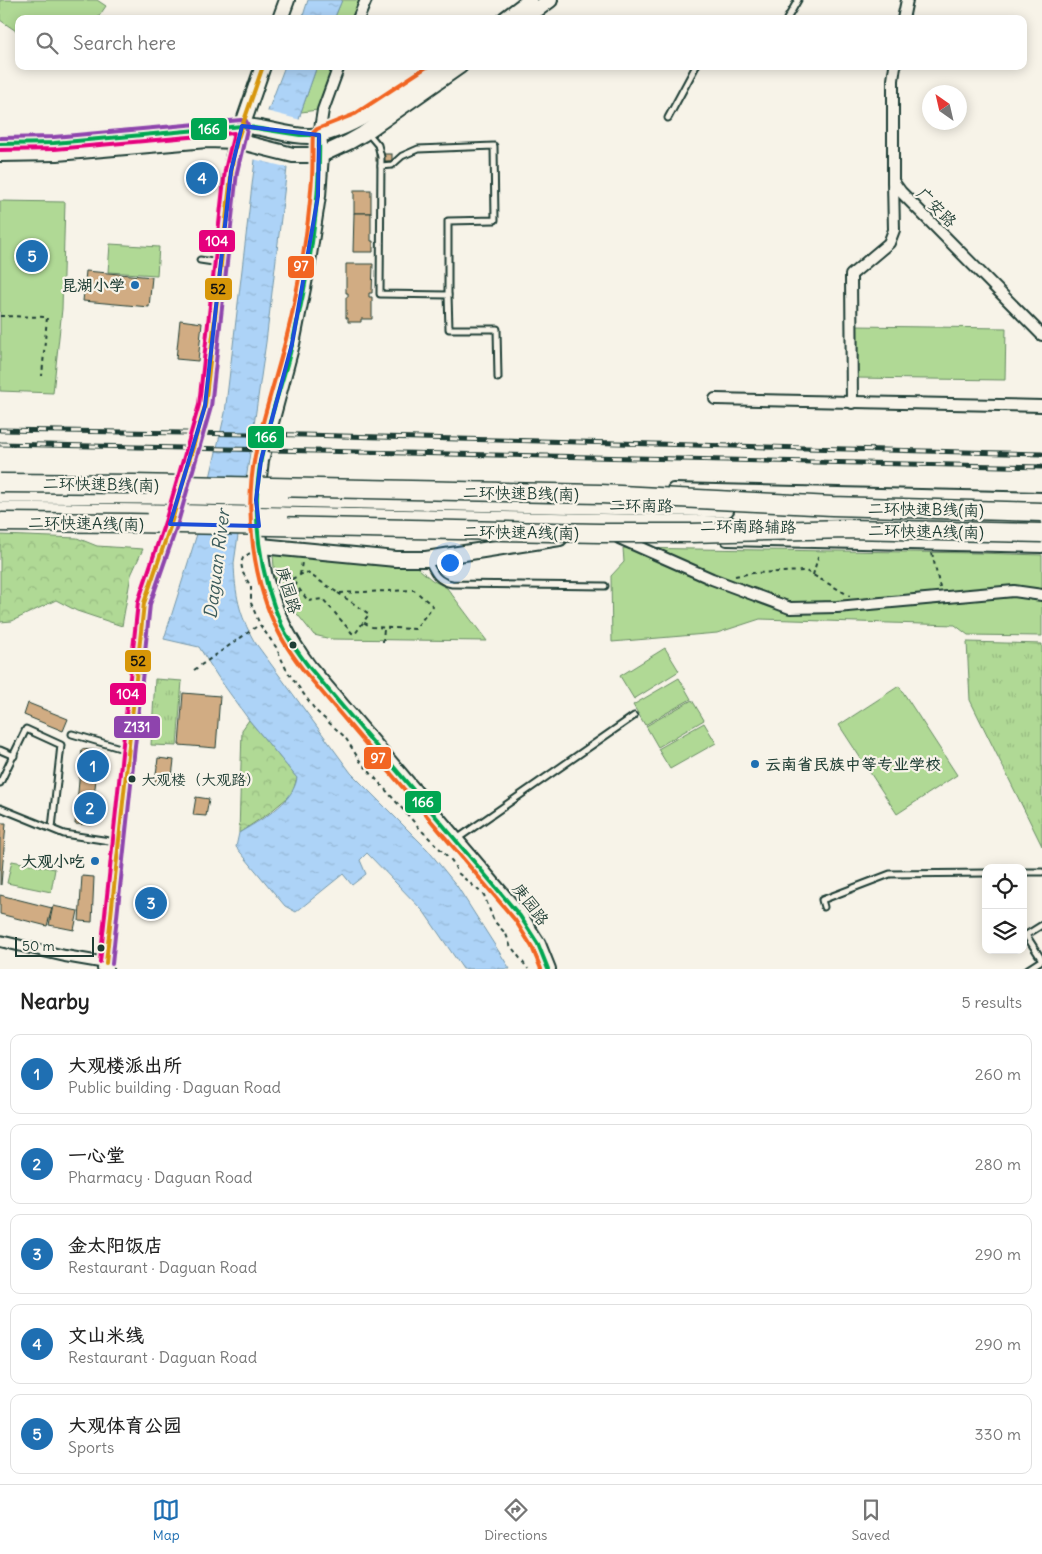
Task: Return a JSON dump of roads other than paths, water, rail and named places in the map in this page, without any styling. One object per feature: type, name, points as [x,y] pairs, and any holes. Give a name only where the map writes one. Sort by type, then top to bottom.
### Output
[{"type":"highway","name":"二环快速B线(南)","points":[[0,483],[601,494],[832,506],[1042,513]]},
{"type":"highway","name":"二环快速A线(南)","points":[[0,522],[99,522],[608,534],[832,529],[1042,532]]},
{"type":"main road","name":"二环南路","points":[[0,495],[154,496],[1042,513]]},
{"type":"main road","name":"二环南路","points":[[0,510],[280,514],[1042,532]]},
{"type":"street","points":[[281,15],[287,0]]},
{"type":"street","points":[[360,15],[366,0]]},
{"type":"street","points":[[510,15],[530,0]]},
{"type":"street","points":[[529,15],[550,0]]},
{"type":"street","points":[[904,15],[907,0]]},
{"type":"street","points":[[0,941],[106,966],[144,603],[171,524],[205,406],[231,171],[237,141],[262,70]]},
{"type":"street","points":[[320,135],[323,110],[338,70]]},
{"type":"street","points":[[0,144],[54,143],[242,126],[262,127],[298,135],[320,135],[358,120],[434,70]]},
{"type":"street","points":[[0,154],[57,153],[204,140],[237,141],[293,155],[320,155],[350,142],[454,70]]},
{"type":"street","points":[[852,403],[851,275],[889,243],[894,230],[894,70]]},
{"type":"street","name":"庚园路","points":[[320,135],[318,196],[300,306],[292,344],[261,460],[256,500],[265,580],[291,643],[309,667],[520,916],[538,944],[548,969]]},
{"type":"street","name":"广安路","points":[[893,181],[901,192],[1042,334]]},
{"type":"street","points":[[716,399],[1042,406]]},
{"type":"street","points":[[395,502],[513,490],[585,488],[1042,498]]},
{"type":"street","name":"二环南路辅路","points":[[395,517],[586,537],[1042,548]]},
{"type":"street","points":[[261,546],[396,559],[426,559],[538,541],[586,537]]},
{"type":"street","points":[[619,538],[712,579],[790,608],[837,607],[1014,591],[1042,595]]},
{"type":"lane","points":[[789,15],[798,0]]},
{"type":"lane","points":[[668,118],[694,70]]},
{"type":"lane","points":[[367,131],[381,151],[380,294],[448,295]]},
{"type":"lane","points":[[381,166],[392,166],[402,156],[418,149],[494,146],[495,220],[448,222],[448,295],[449,329],[497,329],[498,378]]},
{"type":"lane","points":[[200,260],[220,263]]},
{"type":"lane","points":[[426,559],[442,582],[452,584],[605,586]]},
{"type":"lane","points":[[456,840],[634,716]]},
{"type":"lane","points":[[0,782],[26,729],[61,745],[52,828]]},
{"type":"lane","points":[[72,734],[129,750]]},
{"type":"lane","points":[[0,750],[14,756]]},
{"type":"lane","points":[[0,808],[64,834],[107,842],[120,842]]},
{"type":"lane","points":[[1027,872],[1042,872]]},
{"type":"lane","points":[[824,907],[822,900],[890,874],[982,873]]},
{"type":"lane","points":[[1028,969],[1042,960],[1026,935],[1042,925]]},
{"type":"water","points":[[308,0],[342,0],[336,15],[303,15]]},
{"type":"water","name":"Daguan River","points":[[283,70],[316,70],[301,112],[287,168],[266,342],[234,563],[235,584],[239,604],[254,641],[351,773],[427,849],[457,886],[510,969],[463,969],[424,912],[367,853],[360,860],[366,874],[352,885],[343,874],[296,912],[285,906],[236,847],[239,833],[266,817],[282,803],[289,796],[297,778],[249,720],[199,647],[164,639],[197,534],[225,413],[255,160],[268,111]]},
{"type":"railway","points":[[0,430],[303,435],[1042,454]]},
{"type":"railway","points":[[0,444],[1042,467]]},
{"type":"place","name":"文山米线","points":[[202,178]]},
{"type":"place","name":"大观体育公园","points":[[32,256]]},
{"type":"place","name":"昆湖小学","points":[[135,285]]},
{"type":"place","name":"云南省民族中等专业学校","points":[[755,764]]},
{"type":"place","name":"大观楼派出所","points":[[93,766]]},
{"type":"place","name":"大观楼（大观路）","points":[[132,779]]},
{"type":"place","name":"一心堂","points":[[90,808]]},
{"type":"place","name":"大观小吃","points":[[95,861]]},
{"type":"place","name":"金太阳饭店","points":[[151,903]]}]
